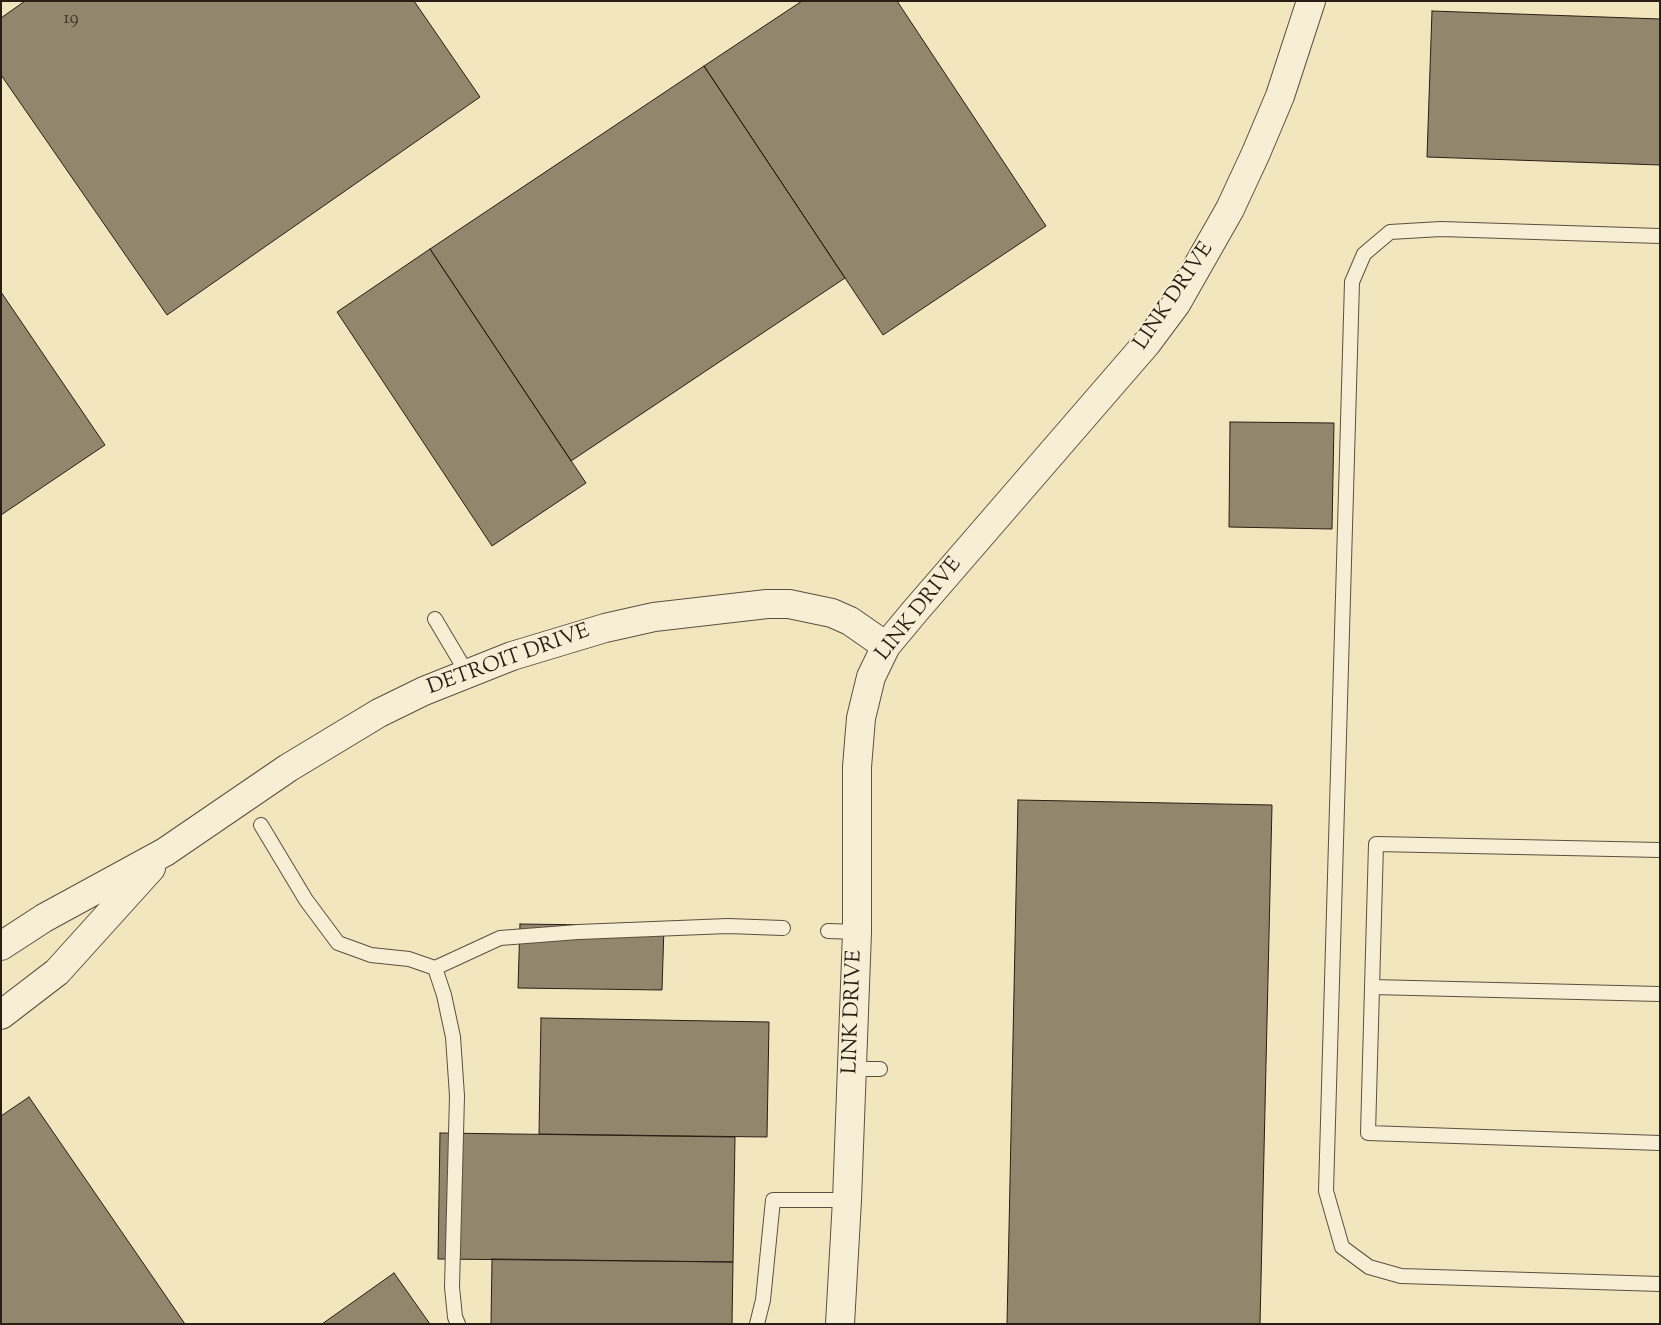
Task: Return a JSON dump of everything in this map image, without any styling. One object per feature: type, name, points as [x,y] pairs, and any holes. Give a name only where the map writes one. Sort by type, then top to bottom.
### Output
[{"type":"street","name":"LINK DRIVE","points":[[842,1323],[857,932],[857,767],[861,718],[872,677],[886,646],[1147,343],[1176,304],[1230,209],[1256,153],[1280,96],[1311,1]]},
{"type":"street","name":"DETROIT DRIVE","points":[[1,946],[44,918],[165,852],[242,798],[337,737],[380,713],[467,673],[512,656],[605,628],[654,617],[767,604],[790,604],[832,613],[850,622],[886,646]]},
{"type":"street","name":"DETROIT DRIVE","points":[[1,1015],[57,972],[165,852]]},
{"type":"lane","points":[[1660,236],[1441,229],[1390,232],[1364,254],[1352,282],[1326,1190],[1342,1246],[1369,1267],[1402,1276],[1660,1284]]},
{"type":"lane","points":[[434,619],[467,673]]},
{"type":"lane","points":[[261,825],[306,900],[338,943],[371,955],[409,959],[435,968],[500,938],[578,932],[728,926],[783,928]]},
{"type":"lane","points":[[1660,850],[1376,844],[1368,1133],[1660,1143]]},
{"type":"lane","points":[[828,931],[857,932]]},
{"type":"lane","points":[[435,968],[444,995],[453,1037],[457,1096],[452,1287],[455,1317],[458,1324]]},
{"type":"lane","points":[[1372,987],[1660,994]]},
{"type":"lane","points":[[852,1069],[880,1069]]},
{"type":"lane","points":[[757,1324],[763,1300],[773,1200],[847,1200]]},
{"type":"building","points":[[25,1],[414,1],[480,97],[167,315],[1,75],[1,18]]},
{"type":"building","points":[[802,1],[897,1],[1046,226],[883,335],[704,66]]},
{"type":"building","points":[[1432,11],[1660,19],[1660,165],[1427,157]]},
{"type":"building","points":[[704,66],[845,278],[571,461],[430,249]]},
{"type":"building","points":[[430,249],[586,483],[492,546],[337,312]]},
{"type":"building","points":[[1,292],[105,445],[1,515]]},
{"type":"building","points":[[1230,422],[1334,423],[1332,529],[1229,527]]},
{"type":"building","points":[[1018,800],[1272,805],[1260,1324],[1007,1324]]},
{"type":"building","points":[[520,924],[664,926],[662,990],[518,988]]},
{"type":"building","points":[[541,1018],[769,1022],[767,1137],[539,1134]]},
{"type":"building","points":[[29,1097],[185,1324],[1,1324],[1,1116]]},
{"type":"building","points":[[440,1133],[735,1137],[733,1262],[438,1259]]},
{"type":"building","points":[[492,1259],[733,1262],[732,1324],[491,1324]]},
{"type":"building","points":[[394,1273],[430,1324],[322,1324]]}]
